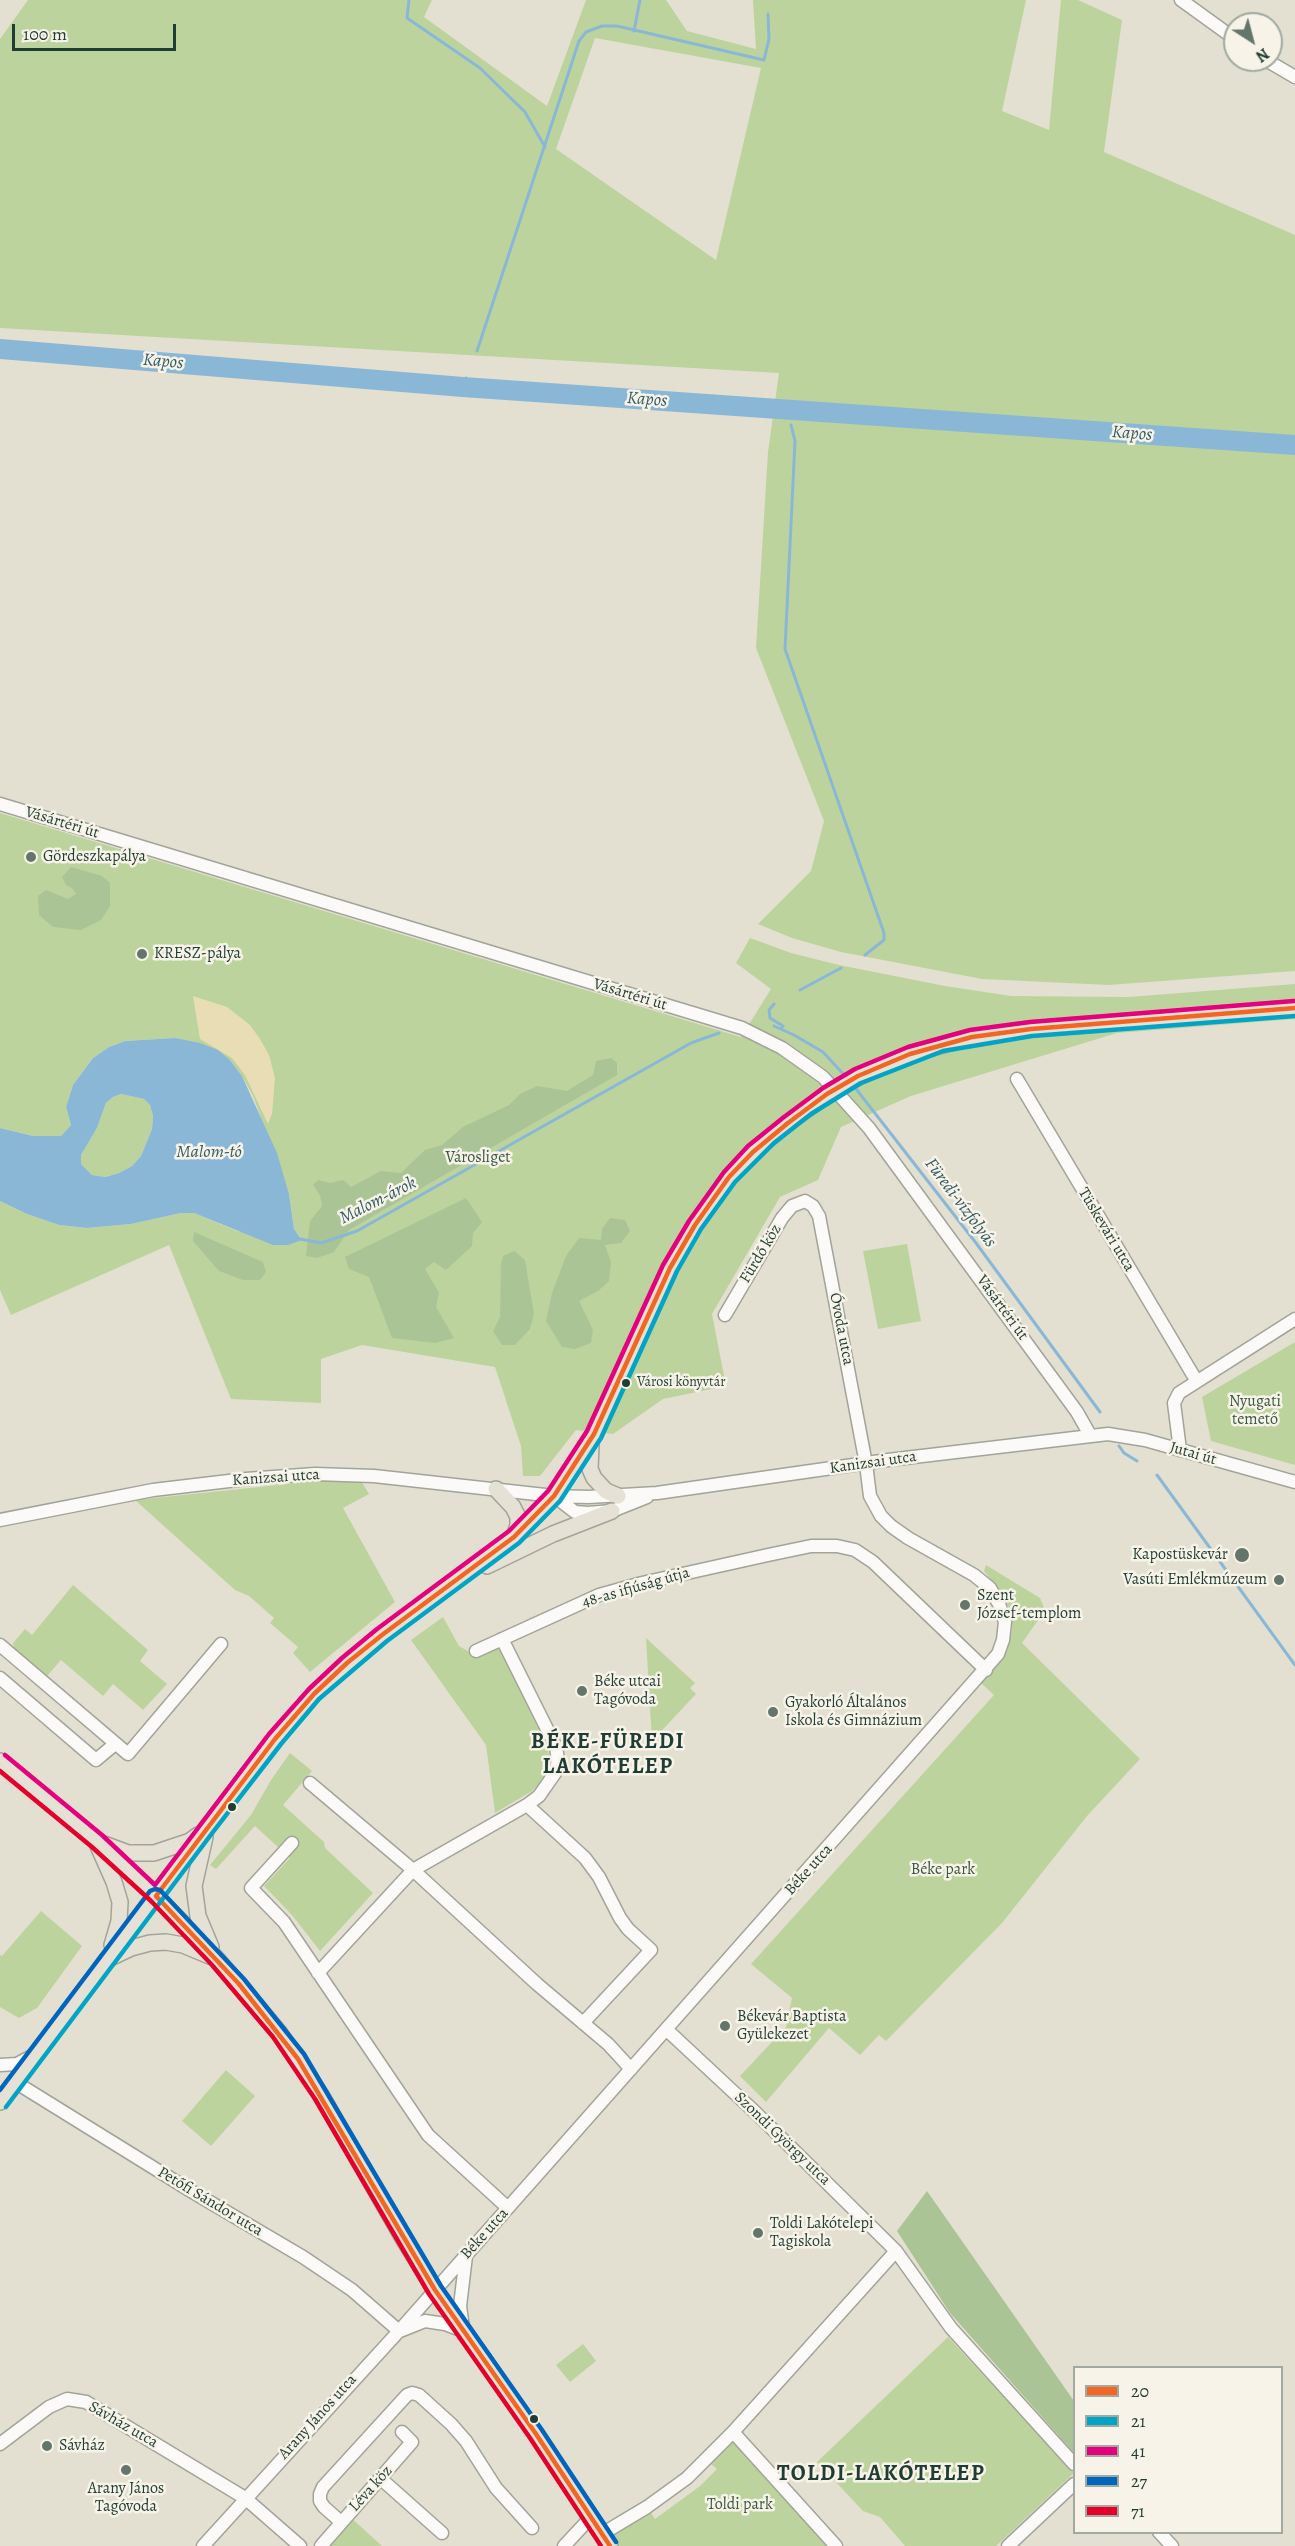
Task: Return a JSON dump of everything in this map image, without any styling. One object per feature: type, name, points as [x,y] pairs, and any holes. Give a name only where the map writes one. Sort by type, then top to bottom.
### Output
[{"type":"main road","points":[[0,2102],[207,1827],[275,1739],[314,1694],[347,1662],[514,1537],[554,1497],[594,1434],[670,1268],[695,1225],[729,1178],[753,1152],[788,1122],[850,1080],[910,1054],[972,1037],[1031,1029],[1295,1008]]},
{"type":"main road","points":[[594,1434],[590,1469],[600,1486],[618,1496]]},
{"type":"main road","points":[[496,1489],[513,1507],[518,1517],[514,1537]]},
{"type":"main road","points":[[442,1590],[553,1534],[612,1511]]},
{"type":"main road","points":[[0,1761],[97,1841],[156,1896],[218,1960],[279,2032],[298,2059],[435,2290],[536,2434],[606,2540]]},
{"type":"main road","points":[[97,1841],[128,1852],[154,1853],[190,1841],[207,1827]]},
{"type":"main road","points":[[207,1827],[194,1886],[198,1916],[218,1960]]},
{"type":"main road","points":[[97,1841],[120,1902],[119,1921],[107,1959]]},
{"type":"main road","points":[[107,1959],[150,1942],[166,1942],[183,1945],[218,1960]]},
{"type":"street","points":[[1181,0],[1223,30]]},
{"type":"street","name":"Vásártéri út","points":[[0,804],[741,1028],[782,1048],[824,1077],[869,1128],[1052,1377],[1090,1435]]},
{"type":"street","name":"Tüskevári utca","points":[[1017,1079],[1196,1380]]},
{"type":"street","name":"Fürdő köz","points":[[725,1315],[782,1218],[792,1206],[805,1201]]},
{"type":"street","name":"Óvoda utca","points":[[805,1201],[813,1206],[819,1216],[866,1464]]},
{"type":"street","points":[[1180,1450],[1174,1403],[1179,1393],[1196,1380],[1295,1319]]},
{"type":"street","name":"Jutai út","points":[[1090,1435],[1124,1435],[1295,1482]]},
{"type":"street","name":"Kanizsai utca","points":[[0,1520],[153,1490],[246,1479],[315,1474],[374,1476],[554,1497],[657,1493],[1090,1435]]},
{"type":"street","name":"Béke utca","points":[[435,2290],[998,1654],[1003,1640],[1005,1622],[990,1588],[974,1575],[908,1538],[881,1516],[870,1496],[866,1464]]},
{"type":"street","name":"Kanizsai utca","points":[[554,1497],[575,1512],[588,1513],[612,1511],[657,1493]]},
{"type":"street","name":"48-as ifjúság útja","points":[[476,1651],[599,1596],[642,1583],[811,1546],[837,1546],[855,1550],[873,1562],[986,1670]]},
{"type":"street","points":[[318,1973],[413,1870],[527,1805],[539,1796],[555,1773],[558,1760],[556,1747],[502,1639]]},
{"type":"street","points":[[0,1645],[128,1754],[221,1644]]},
{"type":"street","points":[[0,1678],[96,1760],[115,1744]]},
{"type":"street","points":[[310,1783],[413,1870],[537,1984],[608,2044],[631,2069]]},
{"type":"street","points":[[527,1805],[585,1858],[599,1877],[620,1918],[651,1950],[584,2024]]},
{"type":"street","points":[[292,1843],[251,1888],[284,1922],[428,2135],[508,2208]]},
{"type":"street","name":"Szondi György utca","points":[[667,2030],[756,2113],[896,2251],[951,2328],[1073,2463]]},
{"type":"street","points":[[0,2065],[17,2064],[35,2054]]},
{"type":"street","name":"Petőfi Sándor utca","points":[[15,2082],[303,2257],[352,2290],[399,2331]]},
{"type":"street","points":[[606,2540],[687,2478],[733,2432],[896,2251]]},
{"type":"street","points":[[399,2331],[425,2321],[445,2324],[463,2331],[460,2306],[466,2255]]},
{"type":"street","name":"Arany János utca","points":[[203,2546],[435,2290]]},
{"type":"street","points":[[341,2522],[320,2501],[323,2487],[407,2395],[412,2393],[419,2395],[451,2424],[466,2441],[496,2488],[532,2528]]},
{"type":"street","name":"Sávház utca","points":[[0,2444],[49,2407],[67,2399],[86,2402],[245,2498],[300,2546]]},
{"type":"street","name":"Léva köz","points":[[321,2546],[412,2442],[402,2432]]},
{"type":"street","points":[[733,2432],[836,2546]]},
{"type":"street","points":[[380,2478],[442,2533]]},
{"type":"street","points":[[1008,2546],[1073,2485]]},
{"type":"street","points":[[564,2546],[591,2517]]},
{"type":"street","points":[[1161,2534],[1172,2546]]},
{"type":"green space","points":[[28,0],[432,0],[424,17],[547,106],[586,0],[666,0],[687,31],[756,49],[753,0],[1026,0],[1002,111],[1049,130],[1061,0],[1078,0],[1122,20],[1104,152],[1295,235],[1295,971],[1109,985],[982,979],[841,952],[792,938],[758,924],[811,871],[824,821],[756,648],[768,452],[779,373],[0,328],[0,39]],"holes":[[[595,38],[761,68],[716,260],[556,149]]]},
{"type":"green space","name":"Városliget","points":[[0,813],[741,1037],[771,989],[736,963],[750,938],[791,953],[839,965],[945,986],[1011,996],[1129,997],[1295,984],[1295,1019],[1117,1033],[911,1096],[841,1127],[818,1180],[780,1197],[712,1314],[726,1386],[663,1399],[613,1434],[576,1430],[540,1476],[523,1476],[521,1446],[495,1367],[362,1345],[321,1359],[321,1403],[231,1399],[169,1245],[11,1315],[0,1290],[0,1201],[27,1214],[59,1225],[87,1228],[131,1224],[181,1213],[194,1213],[237,1231],[302,1239],[294,1229],[289,1194],[253,1096],[242,1076],[230,1060],[175,1038],[125,1041],[109,1047],[93,1058],[73,1085],[66,1107],[71,1125],[61,1136],[33,1136],[0,1128]]},
{"type":"green space","points":[[71,867],[102,876],[110,883],[110,906],[101,920],[81,930],[53,927],[39,915],[38,896],[46,890],[68,899],[76,894],[66,885],[62,877]]},
{"type":"green space","points":[[611,1058],[617,1063],[617,1075],[349,1230],[334,1252],[317,1258],[306,1256],[310,1221],[322,1206],[320,1195],[313,1185],[318,1180],[330,1183],[343,1180],[351,1187],[381,1171],[401,1173],[425,1150],[442,1145],[463,1127],[509,1105],[520,1094],[537,1086],[567,1091],[593,1075],[596,1061]]},
{"type":"green space","points":[[121,1094],[144,1099],[150,1105],[153,1116],[152,1129],[141,1156],[132,1166],[104,1177],[92,1175],[81,1164],[81,1155],[97,1128],[106,1103]]},
{"type":"green space","points":[[466,1198],[482,1222],[473,1233],[472,1246],[446,1270],[434,1262],[425,1269],[439,1293],[436,1307],[454,1338],[435,1343],[392,1338],[369,1277],[349,1269],[345,1257]]},
{"type":"green space","points":[[610,1218],[625,1220],[630,1231],[621,1243],[605,1245],[611,1262],[609,1281],[598,1291],[579,1301],[593,1330],[591,1343],[575,1349],[562,1347],[546,1321],[552,1293],[566,1256],[579,1238],[601,1240],[602,1229]]},
{"type":"green space","points":[[194,1232],[263,1262],[266,1272],[260,1280],[243,1280],[219,1271],[193,1241]]},
{"type":"green space","points":[[907,1244],[921,1321],[878,1329],[863,1251]]},
{"type":"green space","points":[[514,1251],[525,1260],[534,1314],[530,1329],[515,1345],[502,1345],[493,1331],[500,1317],[501,1264],[503,1256]]},
{"type":"green space","name":"Nyugati temető","points":[[1295,1342],[1295,1465],[1211,1441],[1202,1397]]},
{"type":"green space","points":[[317,1481],[360,1481],[363,1484],[369,1494],[343,1508],[395,1602],[310,1672],[293,1653],[298,1647],[270,1623],[274,1618],[249,1596],[235,1590],[135,1500]]},
{"type":"green space","name":"Béke park","points":[[986,1565],[1040,1598],[1045,1610],[1022,1643],[1140,1759],[1087,1816],[1002,1923],[886,2041],[879,2035],[860,2055],[829,2028],[766,2102],[740,2076],[786,2027],[792,1998],[751,1964],[994,1695],[981,1683],[1007,1651],[1012,1631],[1009,1608],[1000,1590],[984,1571]]},
{"type":"green space","points":[[73,1585],[148,1650],[140,1661],[167,1684],[143,1710],[113,1684],[103,1696],[61,1660],[47,1676],[14,1649],[13,1643],[25,1629],[32,1635]]},
{"type":"green space","points":[[443,1617],[459,1646],[478,1657],[499,1647],[547,1746],[550,1759],[548,1771],[542,1782],[532,1791],[495,1813],[486,1745],[411,1640]]},
{"type":"green space","points":[[646,1638],[695,1683],[690,1688],[696,1694],[652,1741]]},
{"type":"green space","points":[[290,1753],[312,1771],[283,1805],[324,1842],[325,1848],[373,1893],[320,1951],[292,1915],[264,1886],[290,1858],[255,1826],[216,1869],[210,1865],[251,1815]]},
{"type":"green space","points":[[41,1911],[82,1946],[37,2008],[19,2018],[0,2007],[0,1955],[2,1956]]},
{"type":"green space","points":[[226,2070],[255,2096],[211,2146],[182,2121]]},
{"type":"green space","points":[[927,2191],[1073,2400],[1073,2452],[950,2313],[897,2231]]},
{"type":"green space","points":[[948,2337],[1073,2474],[996,2546],[905,2546],[880,2517],[863,2511],[817,2462]]},
{"type":"green space","points":[[583,2344],[596,2361],[570,2382],[556,2365]]},
{"type":"green space","name":"Toldi park","points":[[733,2432],[836,2546],[610,2546],[602,2534],[647,2507],[655,2519],[700,2486],[717,2469],[706,2460]]},
{"type":"green space","points":[[348,2515],[382,2546],[321,2546]]},
{"type":"sand","points":[[193,996],[227,1007],[250,1025],[260,1039],[269,1055],[275,1078],[272,1114],[268,1124],[245,1075],[232,1058],[200,1039]]},
{"type":"water","name":"Malom-tó","points":[[175,1038],[200,1043],[218,1050],[230,1060],[242,1076],[277,1153],[289,1194],[294,1229],[302,1240],[288,1245],[273,1245],[194,1213],[181,1213],[131,1224],[87,1228],[59,1225],[27,1214],[0,1201],[0,1128],[33,1136],[61,1136],[71,1125],[66,1107],[73,1085],[93,1058],[109,1047],[125,1041]],"holes":[[[121,1094],[144,1099],[150,1105],[153,1116],[152,1129],[141,1156],[132,1166],[119,1173],[105,1177],[92,1175],[81,1164],[81,1155],[97,1128],[106,1103]]]},
{"type":"waterway","points":[[409,0],[407,18],[480,68],[525,112],[545,147]]},
{"type":"waterway","points":[[634,31],[640,0]]},
{"type":"waterway","points":[[477,351],[579,41],[586,32],[602,26],[617,26],[764,60],[769,39],[768,14]]},
{"type":"waterway","name":"Kapos","points":[[0,349],[463,387],[1295,445]]},
{"type":"waterway","points":[[463,387],[466,378]]},
{"type":"waterway","name":"Kapos","points":[[787,409],[787,415]]},
{"type":"waterway","points":[[791,425],[795,441],[785,649],[884,933],[884,940],[865,955]]},
{"type":"waterway","points":[[800,990],[841,968]]},
{"type":"waterway","points":[[774,1004],[769,1010],[770,1018],[783,1026],[781,1029]]},
{"type":"waterway","name":"Füredi-vízfolyás","points":[[774,1026],[823,1052],[847,1078]]},
{"type":"waterway","name":"Malom-árok","points":[[300,1239],[321,1243],[357,1231],[691,1043],[719,1033]]},
{"type":"waterway","name":"Füredi-vízfolyás","points":[[853,1085],[976,1243],[1100,1412]]},
{"type":"waterway","name":"Füredi-vízfolyás","points":[[1119,1446],[1124,1453],[1137,1461]]},
{"type":"waterway","name":"Füredi-vízfolyás","points":[[1157,1475],[1295,1665]]},
{"type":"transit line","name":"41","points":[[5,1755],[102,1835],[155,1885],[269,1734],[309,1689],[377,1629],[509,1531],[548,1491],[587,1431],[663,1265],[689,1221],[724,1172],[748,1146],[784,1117],[823,1088],[855,1069],[908,1047],[970,1030],[1030,1022],[1294,1001]]},
{"type":"transit line","name":"20","points":[[610,2546],[536,2434],[435,2290],[298,2059],[239,1984],[156,1896],[275,1739],[314,1694],[382,1635],[514,1537],[554,1496],[594,1434],[670,1268],[695,1225],[729,1177],[753,1152],[788,1123],[827,1094],[858,1076],[910,1054],[972,1037],[1031,1029],[1295,1008]]},
{"type":"transit line","name":"21","points":[[6,2107],[213,1832],[319,1699],[387,1641],[519,1543],[560,1501],[601,1438],[677,1271],[701,1229],[735,1182],[774,1143],[811,1114],[861,1083],[943,1051],[1032,1036],[1295,1016]]},
{"type":"transit line","name":"71","points":[[0,1771],[92,1847],[151,1901],[212,1965],[273,2037],[315,2099],[429,2294],[530,2438],[601,2546]]},
{"type":"transit line","name":"27","points":[[0,2090],[150,1891],[160,1890],[244,1979],[304,2054],[441,2286],[542,2430],[616,2542]]},
{"type":"place","name":"Gördeszkapálya","points":[[31,857]]},
{"type":"place","name":"KRESZ-pálya","points":[[142,954]]},
{"type":"place","name":"Városi könyvtár","points":[[626,1383]]},
{"type":"place","name":"Kapostüskevár","points":[[1242,1555]]},
{"type":"place","name":"Vasúti Emlékmúzeum","points":[[1279,1580]]},
{"type":"place","name":"Szent József-templom","points":[[965,1605]]},
{"type":"place","name":"Béke utcai Tagóvoda","points":[[582,1691]]},
{"type":"place","name":"Gyakorló Általános Iskola és Gimnázium","points":[[773,1712]]},
{"type":"place","name":"Békevár Baptista Gyülekezet","points":[[725,2026]]},
{"type":"place","name":"Toldi Lakótelepi Tagiskola","points":[[758,2233]]},
{"type":"place","name":"Sávház","points":[[47,2446]]},
{"type":"place","name":"Arany János Tagóvoda","points":[[126,2470]]},
{"type":"district","name":"BÉKE-FÜREDI LAKÓTELEP","points":[[608,1756]]},
{"type":"district","name":"TOLDI-LAKÓTELEP","points":[[881,2475]]}]
